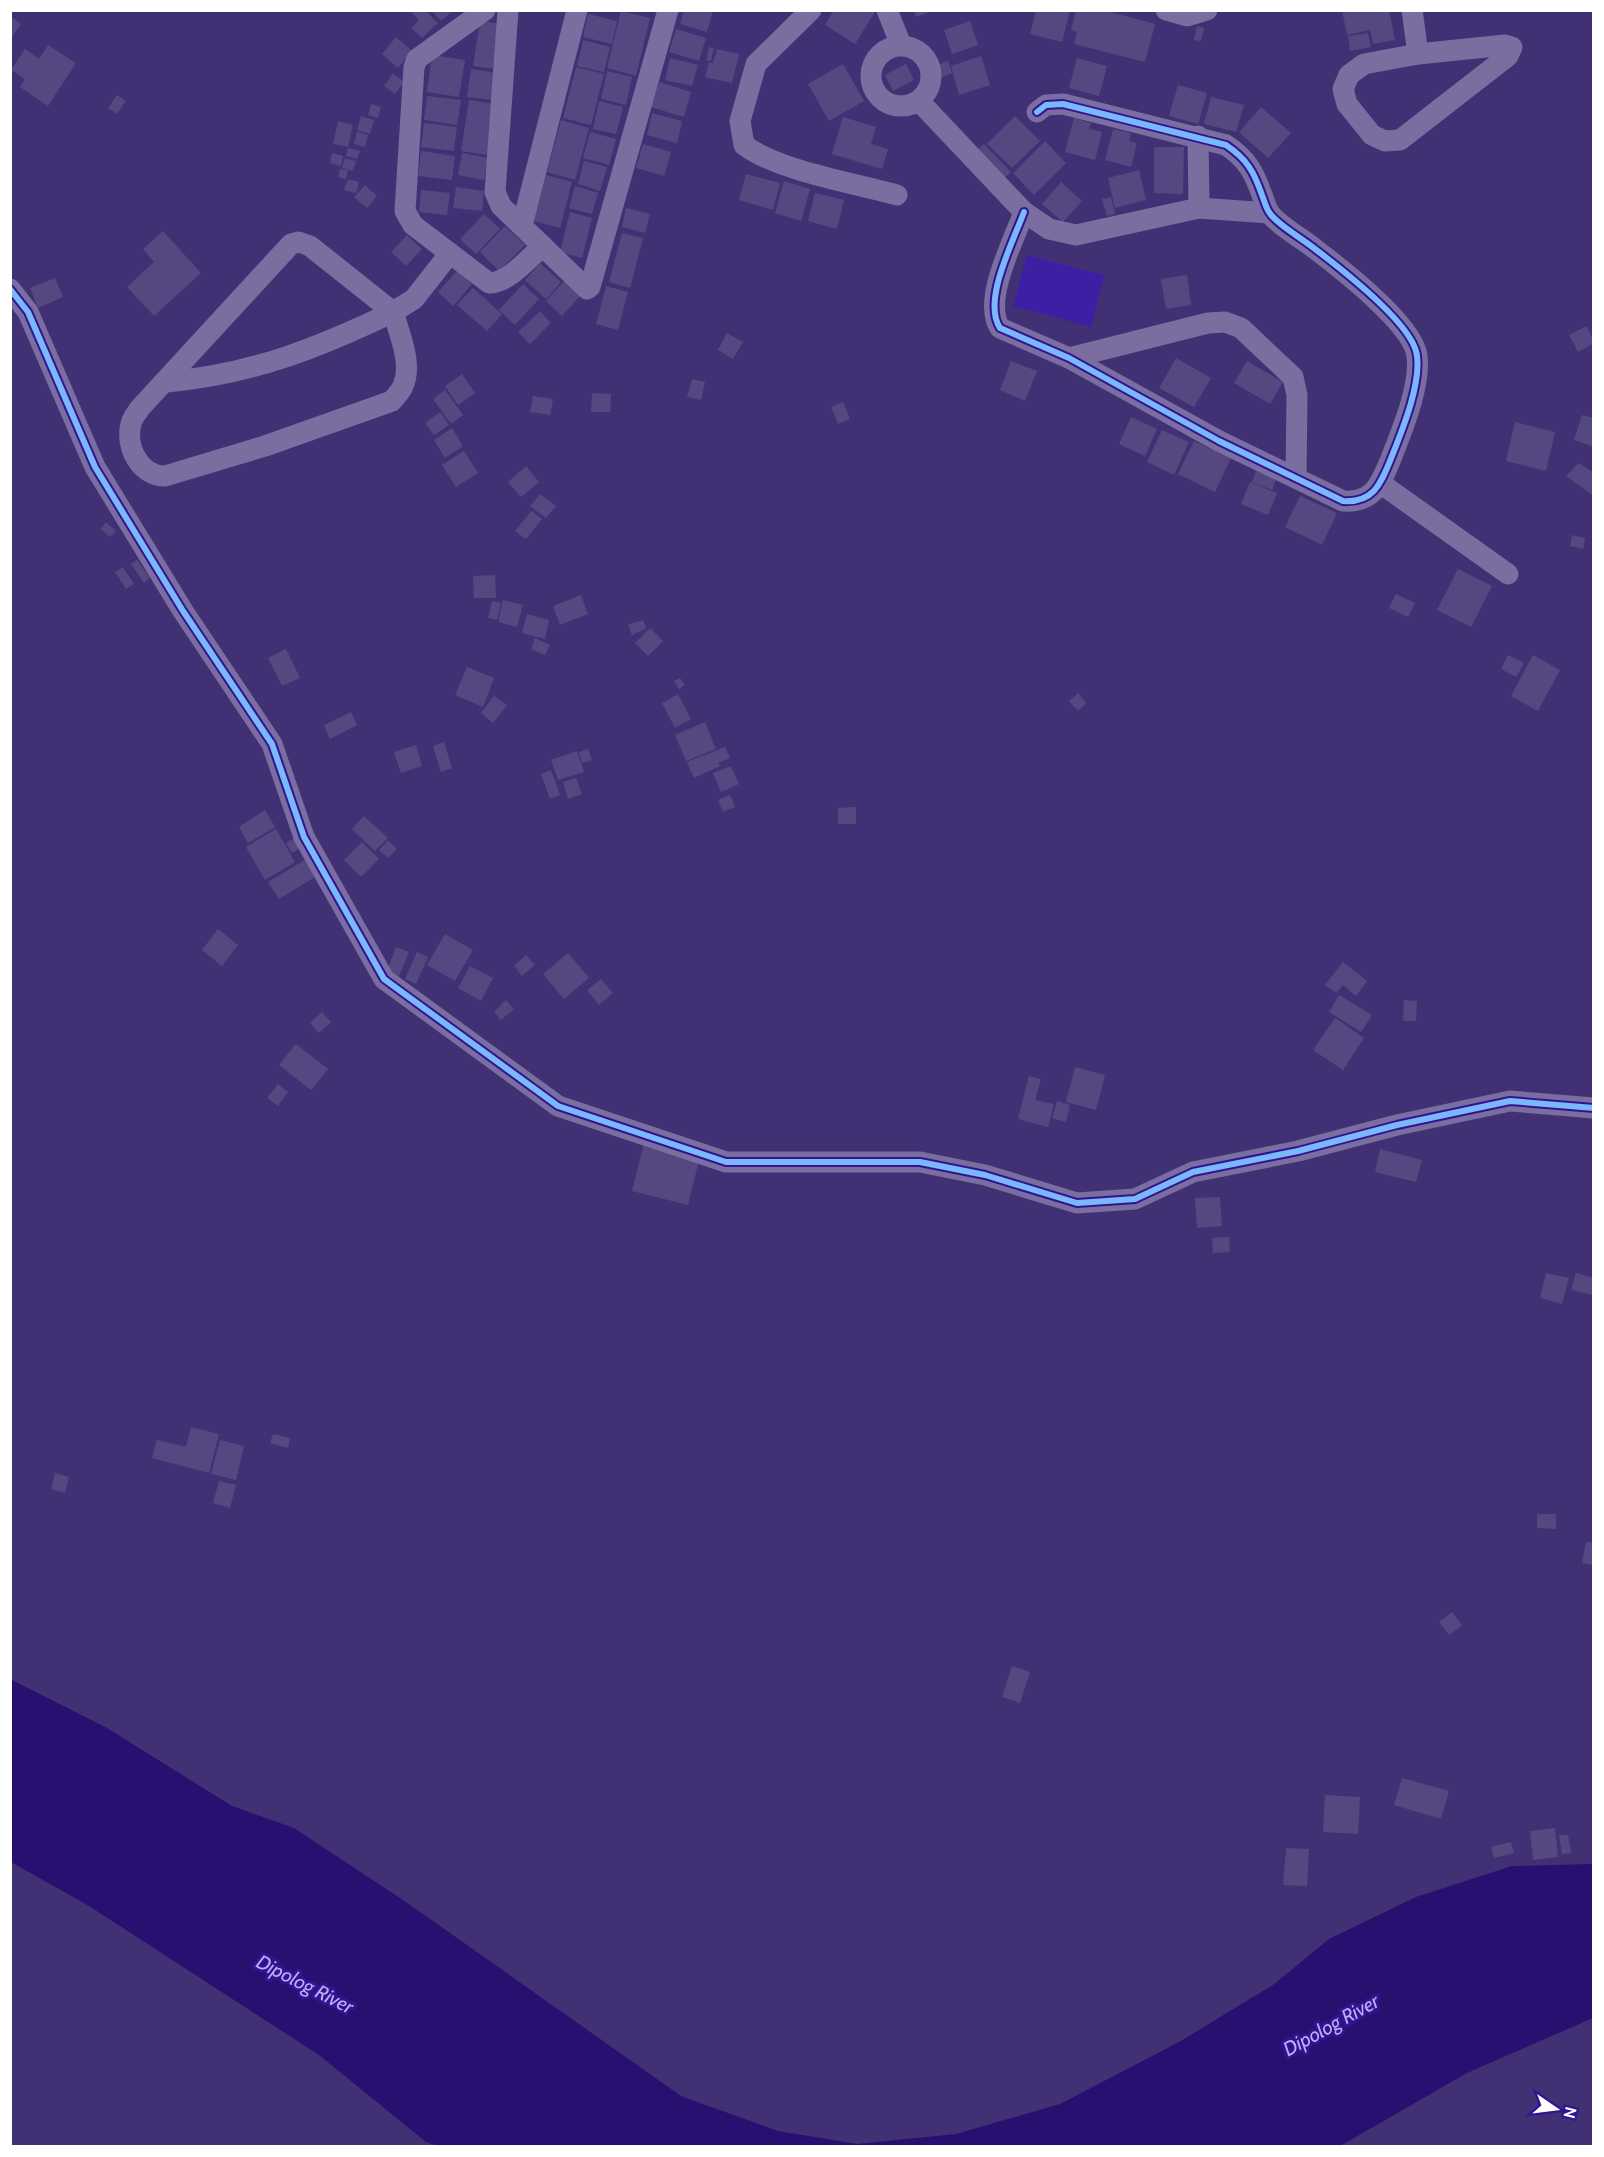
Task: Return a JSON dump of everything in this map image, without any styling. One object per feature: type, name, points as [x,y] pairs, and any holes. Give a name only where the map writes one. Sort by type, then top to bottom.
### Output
[{"type":"street","points":[[484,10],[423,53],[414,67],[405,212],[413,225],[489,284],[498,283],[543,246]]},
{"type":"street","points":[[508,10],[495,192],[501,206],[585,289],[589,289],[668,10]]},
{"type":"street","points":[[522,226],[577,10]]},
{"type":"street","points":[[811,10],[756,64],[740,121],[744,145],[757,155],[897,195]]},
{"type":"street","points":[[887,10],[902,45]]},
{"type":"street","points":[[1166,10],[1187,16],[1207,10]]},
{"type":"street","points":[[1412,10],[1418,54]]},
{"type":"street","points":[[902,45],[918,50],[929,63],[931,71],[929,88],[919,101],[901,107],[892,105],[877,95],[873,87],[871,70],[879,55],[902,45]]},
{"type":"street","points":[[1505,45],[1512,47],[1508,56],[1400,140],[1385,141],[1372,135],[1347,104],[1343,89],[1349,75],[1364,64],[1418,54],[1505,45]]},
{"type":"street","points":[[919,101],[1024,213],[1049,229],[1076,235],[1199,208],[1269,213]]},
{"type":"street","points":[[1024,213],[994,296],[995,320],[1000,328],[1068,358],[1219,441],[1343,501],[1356,502],[1367,497],[1380,483],[1400,437],[1417,375],[1418,354],[1412,337],[1355,280],[1269,213],[1253,170],[1243,156],[1226,145],[1198,136],[1063,104],[1046,105],[1037,112]]},
{"type":"street","points":[[1198,136],[1199,208]]},
{"type":"street","points":[[299,242],[310,246],[393,312],[403,348],[406,373],[403,387],[392,401],[265,446],[165,476],[154,476],[144,469],[132,448],[131,423],[141,408],[291,244],[299,242]]},
{"type":"street","points":[[167,382],[229,375],[284,360],[352,332],[414,299],[450,253]]},
{"type":"street","points":[[10,289],[28,312],[95,467],[183,611],[272,744],[304,837],[384,979],[558,1106],[726,1162],[920,1162],[984,1175],[1077,1203],[1135,1198],[1193,1172],[1298,1151],[1397,1125],[1510,1101],[1593,1108]]},
{"type":"street","points":[[1068,358],[1208,323],[1225,322],[1241,328],[1293,377],[1297,394],[1296,478]]},
{"type":"street","points":[[1380,483],[1508,574]]},
{"type":"shaded area","points":[[1027,255],[1104,275],[1091,327],[1013,306]]},
{"type":"water","name":"Dipolog River","points":[[10,1679],[107,1728],[232,1806],[294,1828],[406,1902],[681,2096],[778,2131],[857,2144],[956,2134],[1060,2104],[1179,2042],[1273,1985],[1329,1939],[1416,1897],[1512,1866],[1593,1864],[1593,2018],[1467,2073],[1340,2146],[438,2146],[426,2142],[319,2055],[89,1906],[11,1862]]},
{"type":"building","points":[[415,10],[425,10],[438,23],[422,38],[411,28],[419,20],[412,13]]},
{"type":"building","points":[[431,10],[453,10],[441,21]]},
{"type":"building","points":[[684,10],[713,10],[707,32],[680,24]]},
{"type":"building","points":[[834,10],[876,10],[855,44],[825,25]]},
{"type":"building","points":[[914,10],[933,10],[933,11],[916,17]]},
{"type":"building","points":[[1036,10],[1070,10],[1062,42],[1030,34]]},
{"type":"building","points":[[1076,10],[1103,10],[1155,24],[1145,62],[1074,44],[1077,32],[1071,30]]},
{"type":"building","points":[[1342,10],[1389,10],[1395,40],[1373,44],[1370,30],[1347,35]]},
{"type":"building","points":[[621,11],[650,18],[636,76],[607,68]]},
{"type":"building","points":[[588,14],[617,21],[612,44],[583,37]]},
{"type":"building","points":[[10,16],[21,24],[10,40]]},
{"type":"building","points":[[480,21],[501,24],[494,69],[473,66]]},
{"type":"building","points":[[970,21],[978,45],[952,54],[944,30]]},
{"type":"building","points":[[1197,26],[1204,28],[1201,41],[1194,40]]},
{"type":"building","points":[[676,29],[706,38],[699,61],[669,52]]},
{"type":"building","points":[[1368,33],[1371,47],[1350,51],[1348,36]]},
{"type":"building","points":[[396,37],[412,51],[398,68],[382,54]]},
{"type":"building","points":[[583,40],[610,47],[604,72],[577,66]]},
{"type":"building","points":[[48,45],[76,63],[48,106],[20,87],[25,79],[11,70],[25,49],[39,59]]},
{"type":"building","points":[[709,47],[714,48],[711,61],[706,60]]},
{"type":"building","points":[[717,49],[739,54],[732,83],[705,77],[709,62],[713,63]]},
{"type":"building","points":[[432,55],[465,60],[459,97],[427,92]]},
{"type":"building","points":[[981,56],[990,85],[959,95],[951,66]]},
{"type":"building","points":[[670,58],[698,65],[692,86],[665,80]]},
{"type":"building","points":[[1077,58],[1107,66],[1099,96],[1069,88]]},
{"type":"building","points":[[948,61],[952,73],[941,77],[937,65]]},
{"type":"building","points":[[843,64],[864,101],[829,121],[808,84]]},
{"type":"building","points":[[906,64],[914,80],[893,91],[885,75]]},
{"type":"building","points":[[576,67],[604,74],[591,125],[563,118]]},
{"type":"building","points":[[471,69],[498,73],[494,100],[467,97]]},
{"type":"building","points":[[607,71],[632,77],[626,105],[601,99]]},
{"type":"building","points":[[393,73],[404,82],[395,94],[384,86]]},
{"type":"building","points":[[659,82],[691,92],[684,117],[651,107]]},
{"type":"building","points":[[1178,85],[1207,93],[1198,124],[1169,116]]},
{"type":"building","points":[[117,95],[126,101],[117,114],[108,108]]},
{"type":"building","points":[[427,96],[461,100],[457,125],[424,120]]},
{"type":"building","points":[[1211,97],[1244,105],[1236,132],[1204,124]]},
{"type":"building","points":[[469,100],[495,104],[488,155],[461,151]]},
{"type":"building","points":[[599,101],[623,107],[616,134],[593,129]]},
{"type":"building","points":[[371,104],[381,107],[378,118],[368,115]]},
{"type":"building","points":[[1261,107],[1291,133],[1268,158],[1239,132]]},
{"type":"building","points":[[652,113],[682,121],[677,143],[647,135]]},
{"type":"building","points":[[361,116],[374,120],[370,134],[357,130]]},
{"type":"building","points":[[1015,116],[1040,141],[1012,168],[987,144]]},
{"type":"building","points":[[843,117],[876,127],[871,144],[888,149],[882,169],[832,154]]},
{"type":"building","points":[[1074,118],[1091,123],[1089,129],[1102,132],[1095,160],[1065,152]]},
{"type":"building","points":[[561,120],[589,128],[575,180],[547,172]]},
{"type":"building","points":[[338,121],[353,125],[348,147],[333,144]]},
{"type":"building","points":[[424,123],[457,127],[454,151],[421,147]]},
{"type":"building","points":[[1113,129],[1131,133],[1129,141],[1137,143],[1131,167],[1105,160]]},
{"type":"building","points":[[357,132],[368,135],[365,147],[354,144]]},
{"type":"building","points":[[590,132],[616,139],[609,165],[583,158]]},
{"type":"building","points":[[1045,141],[1066,163],[1034,195],[1013,173]]},
{"type":"building","points":[[643,144],[671,152],[664,176],[636,168]]},
{"type":"building","points":[[984,144],[1011,172],[1002,180],[975,152]]},
{"type":"building","points":[[1154,147],[1184,147],[1183,194],[1154,193]]},
{"type":"building","points":[[348,148],[360,151],[357,159],[346,156]]},
{"type":"building","points":[[421,151],[455,156],[452,180],[418,176]]},
{"type":"building","points":[[332,153],[343,156],[341,166],[330,163]]},
{"type":"building","points":[[462,153],[488,158],[484,180],[458,175]]},
{"type":"building","points":[[345,158],[356,161],[353,171],[342,168]]},
{"type":"building","points":[[584,161],[607,167],[600,191],[578,184]]},
{"type":"building","points":[[340,169],[348,170],[346,179],[338,177]]},
{"type":"building","points":[[1139,170],[1146,200],[1115,208],[1108,178]]},
{"type":"building","points":[[746,174],[780,183],[773,210],[739,200]]},
{"type":"building","points":[[546,175],[572,182],[560,228],[534,221]]},
{"type":"building","points":[[348,179],[359,182],[356,193],[344,190]]},
{"type":"building","points":[[784,181],[810,189],[801,221],[775,213]]},
{"type":"building","points":[[1061,182],[1082,201],[1063,222],[1042,204]]},
{"type":"building","points":[[365,185],[377,196],[367,208],[354,197]]},
{"type":"building","points":[[575,186],[598,193],[592,214],[569,208]]},
{"type":"building","points":[[456,187],[484,191],[482,211],[453,208]]},
{"type":"building","points":[[421,190],[450,193],[447,215],[419,212]]},
{"type":"building","points":[[815,193],[844,200],[837,229],[808,221]]},
{"type":"building","points":[[1111,197],[1115,214],[1107,216],[1102,199]]},
{"type":"building","points":[[626,208],[650,214],[645,233],[622,227]]},
{"type":"building","points":[[570,212],[592,218],[582,258],[560,252]]},
{"type":"building","points":[[484,214],[500,229],[476,254],[460,239]]},
{"type":"building","points":[[505,226],[525,245],[499,271],[480,252]]},
{"type":"building","points":[[163,231],[201,273],[154,316],[127,287],[154,262],[143,249]]},
{"type":"building","points":[[622,233],[643,238],[630,288],[609,282]]},
{"type":"building","points":[[407,235],[422,249],[406,266],[391,252]]},
{"type":"building","points":[[540,263],[561,282],[546,299],[525,280]]},
{"type":"building","points":[[457,271],[472,284],[453,306],[438,292]]},
{"type":"building","points":[[1187,275],[1191,305],[1166,309],[1161,279]]},
{"type":"building","points":[[55,278],[63,297],[38,308],[30,288]]},
{"type":"building","points":[[565,280],[581,295],[562,316],[546,301]]},
{"type":"building","points":[[523,284],[539,299],[515,325],[499,310]]},
{"type":"building","points":[[606,286],[628,292],[618,330],[596,324]]},
{"type":"building","points":[[473,288],[502,314],[487,331],[457,305]]},
{"type":"building","points":[[540,311],[551,323],[530,344],[518,332]]},
{"type":"building","points":[[1587,326],[1594,343],[1578,352],[1569,335]]},
{"type":"building","points":[[727,333],[743,342],[733,359],[718,350]]},
{"type":"building","points":[[1176,358],[1211,378],[1194,407],[1159,388]]},
{"type":"building","points":[[1011,361],[1037,371],[1025,401],[1000,390]]},
{"type":"building","points":[[1247,361],[1283,382],[1270,404],[1234,383]]},
{"type":"building","points":[[462,374],[475,393],[458,405],[445,386]]},
{"type":"building","points":[[692,379],[705,382],[701,400],[687,397]]},
{"type":"building","points":[[445,390],[463,415],[451,424],[433,399]]},
{"type":"building","points":[[592,393],[611,394],[610,412],[591,412]]},
{"type":"building","points":[[533,396],[553,399],[550,415],[530,412]]},
{"type":"building","points":[[843,402],[850,419],[838,424],[831,407]]},
{"type":"building","points":[[440,412],[449,425],[434,435],[425,423]]},
{"type":"building","points":[[1582,415],[1594,418],[1594,447],[1574,440]]},
{"type":"building","points":[[1131,417],[1157,429],[1145,456],[1119,444]]},
{"type":"building","points":[[1515,422],[1555,432],[1546,471],[1506,461]]},
{"type":"building","points":[[452,428],[463,446],[445,458],[434,440]]},
{"type":"building","points":[[1162,430],[1189,442],[1174,475],[1147,462]]},
{"type":"building","points":[[1194,441],[1231,458],[1215,492],[1178,474]]},
{"type":"building","points":[[464,451],[478,473],[456,487],[442,465]]},
{"type":"building","points":[[1579,463],[1594,473],[1594,496],[1566,476]]},
{"type":"building","points":[[526,466],[539,482],[521,497],[508,482]]},
{"type":"building","points":[[1256,471],[1276,479],[1272,490],[1252,482]]},
{"type":"building","points":[[1250,482],[1277,493],[1268,515],[1241,504]]},
{"type":"building","points":[[540,494],[556,506],[546,518],[530,506]]},
{"type":"building","points":[[1300,496],[1337,513],[1322,545],[1285,527]]},
{"type":"building","points":[[531,511],[542,519],[526,539],[515,531]]},
{"type":"building","points":[[106,522],[116,531],[110,537],[101,529]]},
{"type":"building","points":[[1572,535],[1585,538],[1583,549],[1570,546]]},
{"type":"building","points":[[137,560],[150,578],[144,583],[131,564]]},
{"type":"building","points":[[123,567],[134,584],[126,589],[115,572]]},
{"type":"building","points":[[1458,569],[1492,586],[1471,627],[1437,610]]},
{"type":"building","points":[[495,575],[496,598],[474,598],[473,576]]},
{"type":"building","points":[[1396,594],[1415,603],[1408,617],[1389,608]]},
{"type":"building","points":[[581,595],[588,614],[560,625],[553,606]]},
{"type":"building","points":[[503,600],[523,605],[517,627],[498,622]]},
{"type":"building","points":[[492,601],[501,603],[497,620],[488,618]]},
{"type":"building","points":[[527,614],[549,620],[545,639],[522,633]]},
{"type":"building","points":[[643,620],[646,628],[632,635],[628,625]]},
{"type":"building","points":[[650,628],[663,641],[648,656],[635,643]]},
{"type":"building","points":[[535,638],[550,645],[545,655],[531,649]]},
{"type":"building","points":[[286,649],[300,678],[282,686],[268,658]]},
{"type":"building","points":[[1508,655],[1524,663],[1516,677],[1501,669]]},
{"type":"building","points":[[1533,655],[1560,670],[1538,711],[1511,696]]},
{"type":"building","points":[[467,667],[494,678],[483,707],[455,695]]},
{"type":"building","points":[[680,678],[685,685],[679,689],[674,681]]},
{"type":"building","points":[[1078,693],[1086,703],[1078,711],[1069,701]]},
{"type":"building","points":[[678,694],[691,719],[675,728],[662,703]]},
{"type":"building","points":[[494,696],[507,705],[493,723],[481,713]]},
{"type":"building","points":[[351,712],[357,725],[330,739],[324,725]]},
{"type":"building","points":[[705,722],[716,749],[686,761],[675,735]]},
{"type":"building","points":[[444,742],[452,768],[441,772],[433,746]]},
{"type":"building","points":[[416,745],[422,766],[401,773],[394,752]]},
{"type":"building","points":[[725,747],[730,758],[718,763],[720,766],[694,778],[687,762]]},
{"type":"building","points":[[588,749],[592,760],[582,763],[579,752]]},
{"type":"building","points":[[577,751],[584,772],[558,780],[551,760]]},
{"type":"building","points":[[731,766],[739,784],[721,792],[713,773]]},
{"type":"building","points":[[551,770],[560,795],[550,799],[541,774]]},
{"type":"building","points":[[576,778],[582,794],[568,799],[563,782]]},
{"type":"building","points":[[730,795],[735,807],[723,812],[718,800]]},
{"type":"building","points":[[856,807],[856,824],[838,824],[838,808]]},
{"type":"building","points":[[265,810],[275,827],[248,843],[239,827]]},
{"type":"building","points":[[364,816],[388,838],[375,851],[352,829]]},
{"type":"building","points":[[276,829],[295,862],[265,880],[246,847]]},
{"type":"building","points":[[298,836],[304,846],[292,853],[286,843]]},
{"type":"building","points":[[388,840],[397,849],[388,858],[379,850]]},
{"type":"building","points":[[362,842],[379,859],[361,877],[344,860]]},
{"type":"building","points":[[305,860],[315,877],[279,899],[268,882]]},
{"type":"building","points":[[218,929],[238,945],[222,966],[202,950]]},
{"type":"building","points":[[445,934],[473,950],[455,981],[427,965]]},
{"type":"building","points":[[396,947],[409,952],[399,976],[387,971]]},
{"type":"building","points":[[417,952],[428,957],[416,984],[405,979]]},
{"type":"building","points":[[568,953],[589,978],[564,999],[543,974]]},
{"type":"building","points":[[526,955],[535,965],[522,976],[514,966]]},
{"type":"building","points":[[1343,962],[1367,981],[1356,996],[1343,985],[1336,993],[1325,985]]},
{"type":"building","points":[[470,966],[493,978],[481,1001],[458,988]]},
{"type":"building","points":[[601,979],[613,993],[599,1005],[587,990]]},
{"type":"building","points":[[1339,995],[1372,1015],[1361,1032],[1329,1012]]},
{"type":"building","points":[[506,1000],[514,1009],[501,1020],[494,1012]]},
{"type":"building","points":[[1404,1000],[1417,1001],[1416,1021],[1403,1021]]},
{"type":"building","points":[[322,1012],[331,1022],[319,1033],[310,1023]]},
{"type":"building","points":[[1335,1018],[1364,1038],[1343,1070],[1313,1050]]},
{"type":"building","points":[[296,1044],[328,1069],[311,1090],[279,1065]]},
{"type":"building","points":[[1075,1067],[1105,1075],[1096,1110],[1066,1102]]},
{"type":"building","points":[[1029,1076],[1041,1079],[1035,1100],[1054,1104],[1048,1127],[1018,1119]]},
{"type":"building","points":[[278,1084],[288,1092],[278,1106],[267,1098]]},
{"type":"building","points":[[1057,1101],[1070,1105],[1066,1122],[1052,1118]]},
{"type":"building","points":[[644,1143],[700,1156],[688,1205],[632,1191]]},
{"type":"building","points":[[1380,1149],[1422,1160],[1416,1182],[1375,1172]]},
{"type":"building","points":[[1220,1197],[1222,1226],[1197,1228],[1195,1198]]},
{"type":"building","points":[[1229,1237],[1230,1252],[1213,1253],[1212,1238]]},
{"type":"building","points":[[1546,1273],[1569,1278],[1562,1304],[1540,1298]]},
{"type":"building","points":[[1576,1273],[1594,1278],[1594,1295],[1571,1290]]},
{"type":"building","points":[[191,1427],[219,1434],[209,1473],[152,1458],[157,1440],[186,1447]]},
{"type":"building","points":[[273,1434],[290,1438],[288,1448],[270,1443]]},
{"type":"building","points":[[220,1440],[244,1446],[236,1480],[211,1474]]},
{"type":"building","points":[[55,1473],[69,1477],[65,1493],[51,1489]]},
{"type":"building","points":[[219,1481],[236,1485],[230,1508],[213,1503]]},
{"type":"building","points":[[1537,1514],[1556,1514],[1556,1529],[1537,1528]]},
{"type":"building","points":[[1586,1542],[1594,1543],[1594,1565],[1582,1563]]},
{"type":"building","points":[[1452,1612],[1462,1625],[1449,1635],[1439,1622]]},
{"type":"building","points":[[1012,1666],[1030,1672],[1020,1703],[1002,1697]]},
{"type":"building","points":[[1402,1778],[1449,1791],[1441,1819],[1394,1805]]},
{"type":"building","points":[[1325,1795],[1360,1797],[1358,1834],[1323,1832]]},
{"type":"building","points":[[1555,1828],[1558,1857],[1533,1860],[1530,1831]]},
{"type":"building","points":[[1559,1835],[1568,1835],[1571,1853],[1562,1854]]},
{"type":"building","points":[[1511,1842],[1514,1853],[1494,1858],[1491,1847]]},
{"type":"building","points":[[1286,1848],[1309,1849],[1307,1886],[1283,1885]]},
{"type":"cycle path","points":[[1024,212],[997,287],[995,316],[1000,328],[1069,358],[1219,441],[1343,501],[1362,499],[1379,485],[1404,423],[1413,395],[1417,368],[1417,356],[1413,343],[1390,314],[1341,269],[1272,217],[1249,167],[1226,145],[1063,104],[1046,105],[1037,112]]},
{"type":"cycle path","points":[[10,289],[28,312],[95,467],[183,611],[272,744],[304,837],[384,979],[558,1106],[726,1162],[920,1162],[985,1175],[1077,1203],[1135,1199],[1193,1172],[1298,1151],[1397,1125],[1510,1101],[1594,1108]]}]
